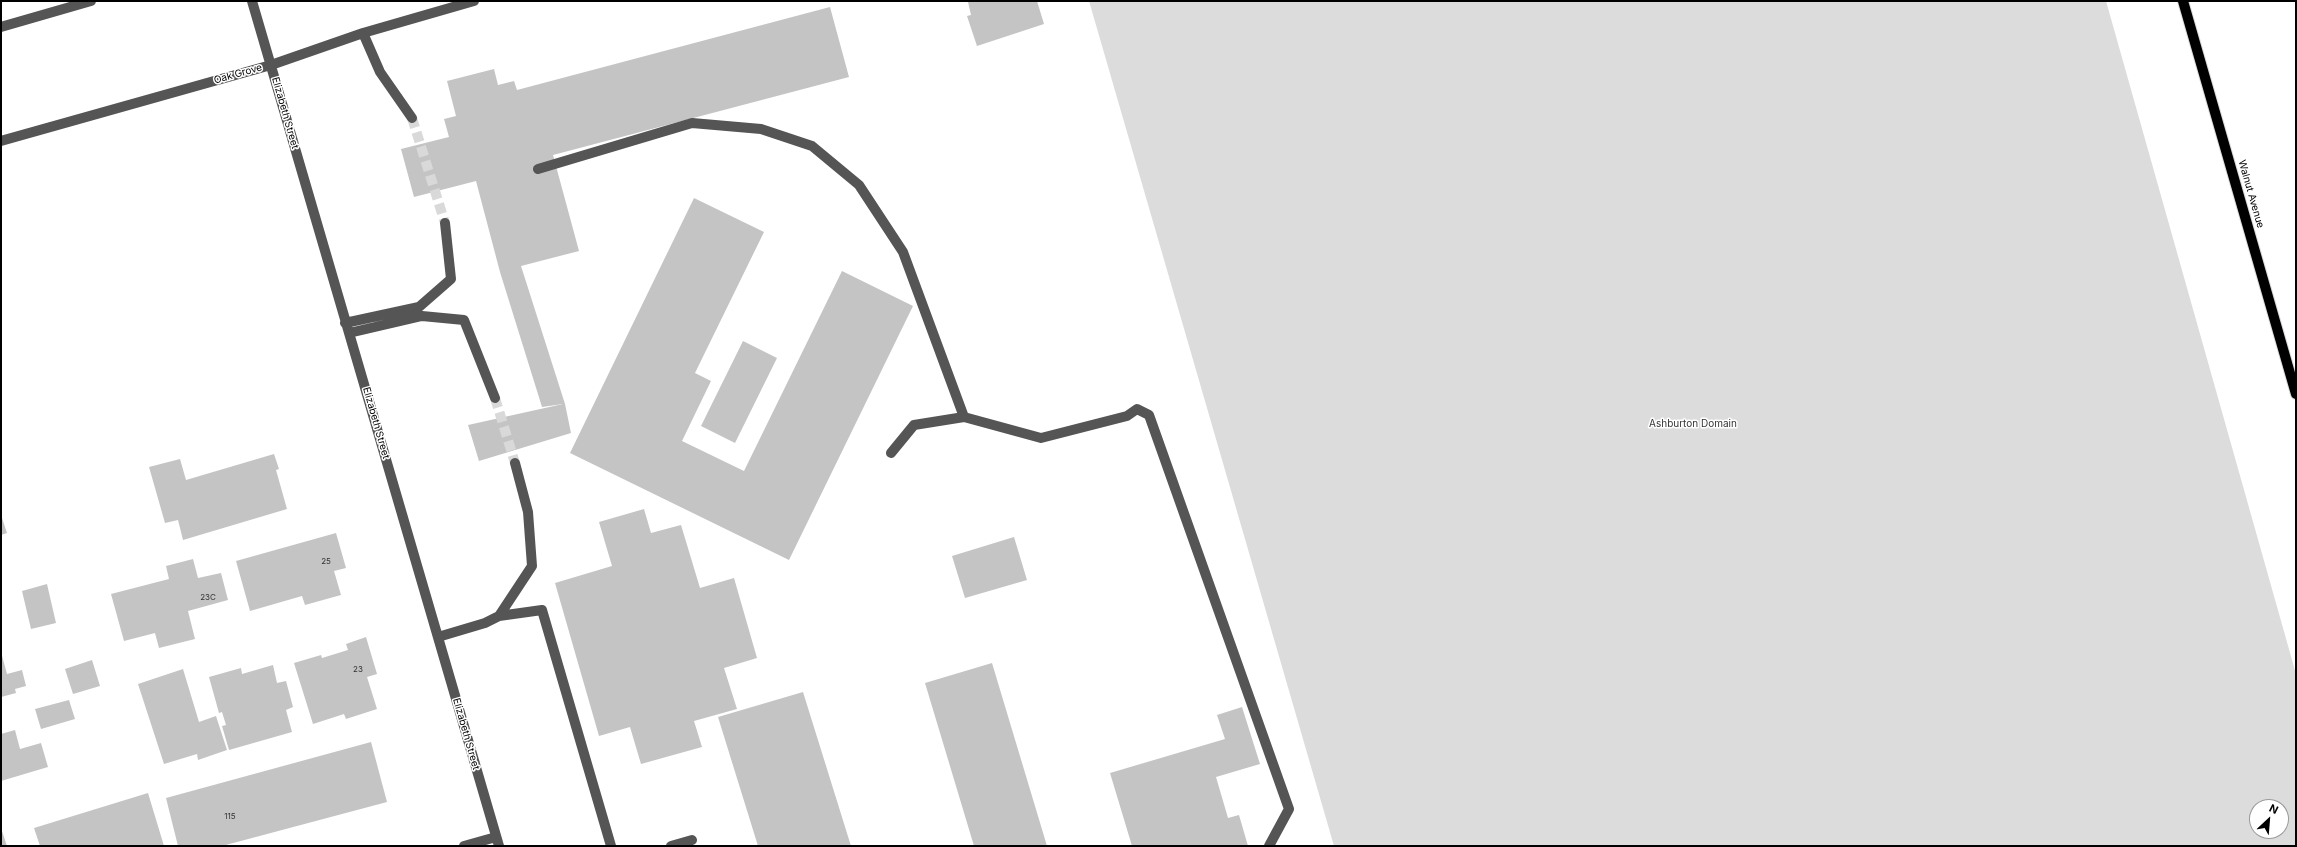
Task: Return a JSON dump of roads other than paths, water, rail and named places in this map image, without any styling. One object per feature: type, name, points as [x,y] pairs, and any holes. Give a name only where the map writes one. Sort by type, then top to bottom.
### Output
[{"type":"main road","name":"Walnut Avenue","points":[[2183,1],[2296,394]]},
{"type":"street","points":[[1,27],[91,1]]},
{"type":"street","name":"Elizabeth Street","points":[[252,1],[345,323],[498,841]]},
{"type":"street","name":"Oak Grove","points":[[1,141],[271,65],[363,33],[474,1]]},
{"type":"street","points":[[363,33],[380,72],[412,118]]},
{"type":"street","points":[[538,169],[692,123],[761,129],[812,146],[859,185],[903,252],[964,417]]},
{"type":"street","points":[[345,323],[419,307],[451,279],[445,223]]},
{"type":"street","points":[[349,333],[422,316],[464,320],[495,398]]},
{"type":"street","points":[[892,453],[914,425],[964,417],[1041,438],[1128,416],[1137,409],[1149,415],[1289,809],[1269,846]]},
{"type":"street","points":[[500,616],[532,566],[528,512],[515,463]]},
{"type":"street","points":[[438,637],[485,623],[500,616],[542,610],[611,846]]},
{"type":"street","points":[[671,846],[692,840]]},
{"type":"street","points":[[464,846],[498,841]]},
{"type":"tunnel","points":[[412,118],[445,223]]},
{"type":"tunnel","points":[[495,398],[515,463]]},
{"type":"park label","name":"Ashburton Domain","points":[[1693,424]]}]
